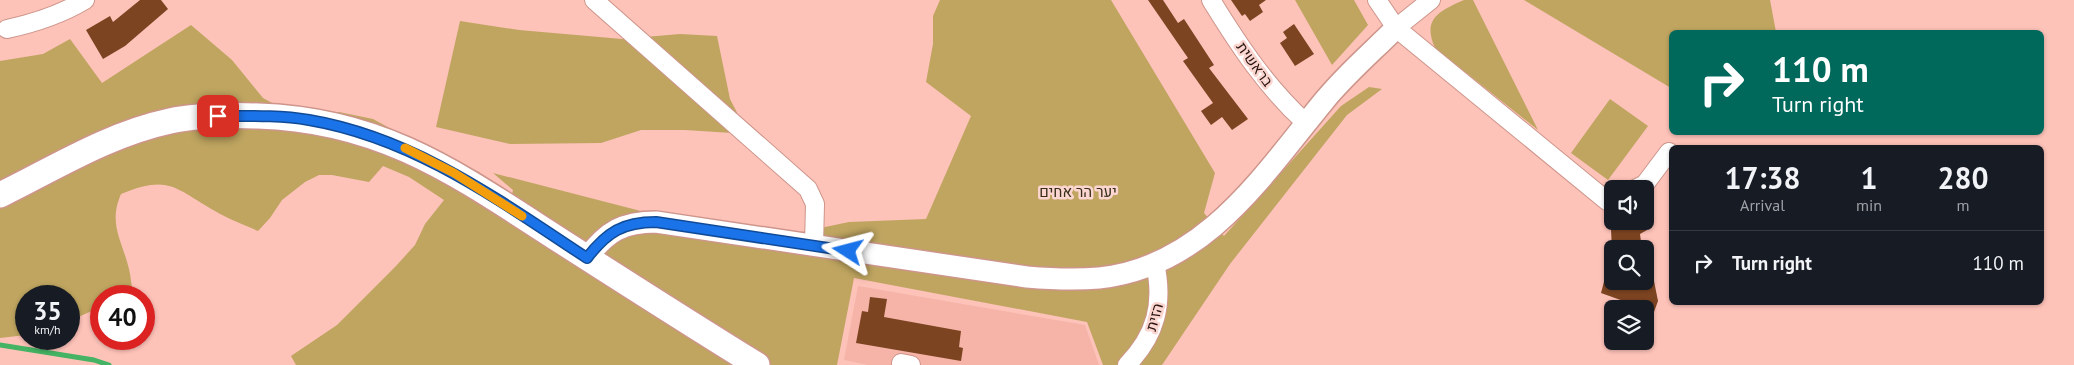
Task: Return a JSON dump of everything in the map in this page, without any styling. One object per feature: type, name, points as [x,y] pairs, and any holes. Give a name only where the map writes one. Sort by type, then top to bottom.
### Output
[{"type":"main road","points":[[0,196],[103,144],[154,125],[185,118],[210,116],[279,117],[318,122],[366,134],[425,157],[484,191],[756,365]]},
{"type":"street","points":[[7,29],[43,20],[85,0]]},
{"type":"street","points":[[594,0],[810,192],[815,204],[814,246]]},
{"type":"street","name":"בראשית","points":[[1210,0],[1266,80],[1287,106],[1306,123]]},
{"type":"street","points":[[1377,0],[1396,28],[1604,199]]},
{"type":"street","points":[[587,258],[599,243],[614,231],[627,225],[656,222],[1027,277],[1066,280],[1101,278],[1133,271],[1155,263],[1190,245],[1216,226],[1239,204],[1342,80],[1396,28],[1431,0]]},
{"type":"street","points":[[1648,180],[1669,152]]},
{"type":"street","name":"הזית","points":[[1127,365],[1138,354],[1149,336],[1156,317],[1159,289],[1155,263]]},
{"type":"shaded area","points":[[858,286],[1085,325],[1099,365],[868,365],[844,360]]},
{"type":"green space","name":"יער הר אחים","points":[[940,0],[1111,0],[1215,173],[1204,213],[1224,236],[1341,106],[1369,87],[1382,89],[1347,115],[1230,264],[1162,365],[1103,365],[1087,322],[854,278],[837,365],[296,365],[291,356],[337,325],[396,266],[415,245],[425,224],[444,200],[409,177],[383,166],[369,182],[332,175],[319,175],[305,182],[282,200],[270,218],[258,231],[225,217],[171,186],[150,185],[121,194],[117,205],[116,223],[132,285],[90,285],[90,312],[80,316],[80,285],[15,285],[15,336],[0,338],[0,61],[43,54],[70,39],[102,83],[191,25],[232,60],[263,98],[274,104],[327,114],[339,112],[373,119],[452,162],[479,172],[511,199],[513,190],[493,173],[695,225],[792,234],[849,222],[926,219],[971,116],[926,82],[933,44],[933,16]]},
{"type":"green space","points":[[1295,0],[1354,0],[1368,25],[1332,65]]},
{"type":"green space","points":[[1464,0],[1473,0],[1538,130],[1435,48],[1431,38],[1431,30],[1435,17],[1440,12]]},
{"type":"green space","points":[[1524,0],[1770,0],[1776,30],[1669,30],[1669,87]]},
{"type":"green space","points":[[460,21],[519,30],[622,39],[680,34],[717,36],[730,99],[748,134],[685,130],[641,130],[601,143],[510,144],[436,127]]},
{"type":"green space","points":[[1610,99],[1648,126],[1608,180],[1571,153]]},
{"type":"building","points":[[140,0],[161,0],[168,9],[125,46],[103,59],[86,30],[110,16],[113,22]]},
{"type":"building","points":[[1148,0],[1163,0],[1178,23],[1184,19],[1214,65],[1209,68],[1248,119],[1232,130],[1222,117],[1211,125],[1201,111],[1213,103],[1183,61],[1188,58]]},
{"type":"building","points":[[1231,0],[1266,0],[1259,5],[1263,12],[1250,21],[1245,14],[1242,16]]},
{"type":"building","points":[[1294,24],[1314,54],[1295,66],[1280,43],[1287,38],[1283,32]]},
{"type":"building","points":[[1611,230],[1647,230],[1640,234],[1641,240],[1612,240]]},
{"type":"building","points":[[1654,281],[1658,301],[1654,312],[1654,300],[1621,300],[1601,293],[1604,282],[1604,290],[1654,290]]},
{"type":"building","points":[[870,297],[887,299],[884,317],[961,331],[959,347],[963,348],[961,361],[856,343],[862,311],[868,312]]},
{"type":"waterway","points":[[0,345],[94,360],[109,365]]},
{"type":"slow traffic","points":[[405,148],[454,173],[522,216]]},
{"type":"route","points":[[218,116],[279,117],[308,120],[352,130],[396,144],[454,173],[587,258],[606,236],[622,226],[644,222],[656,222],[848,251]]}]
